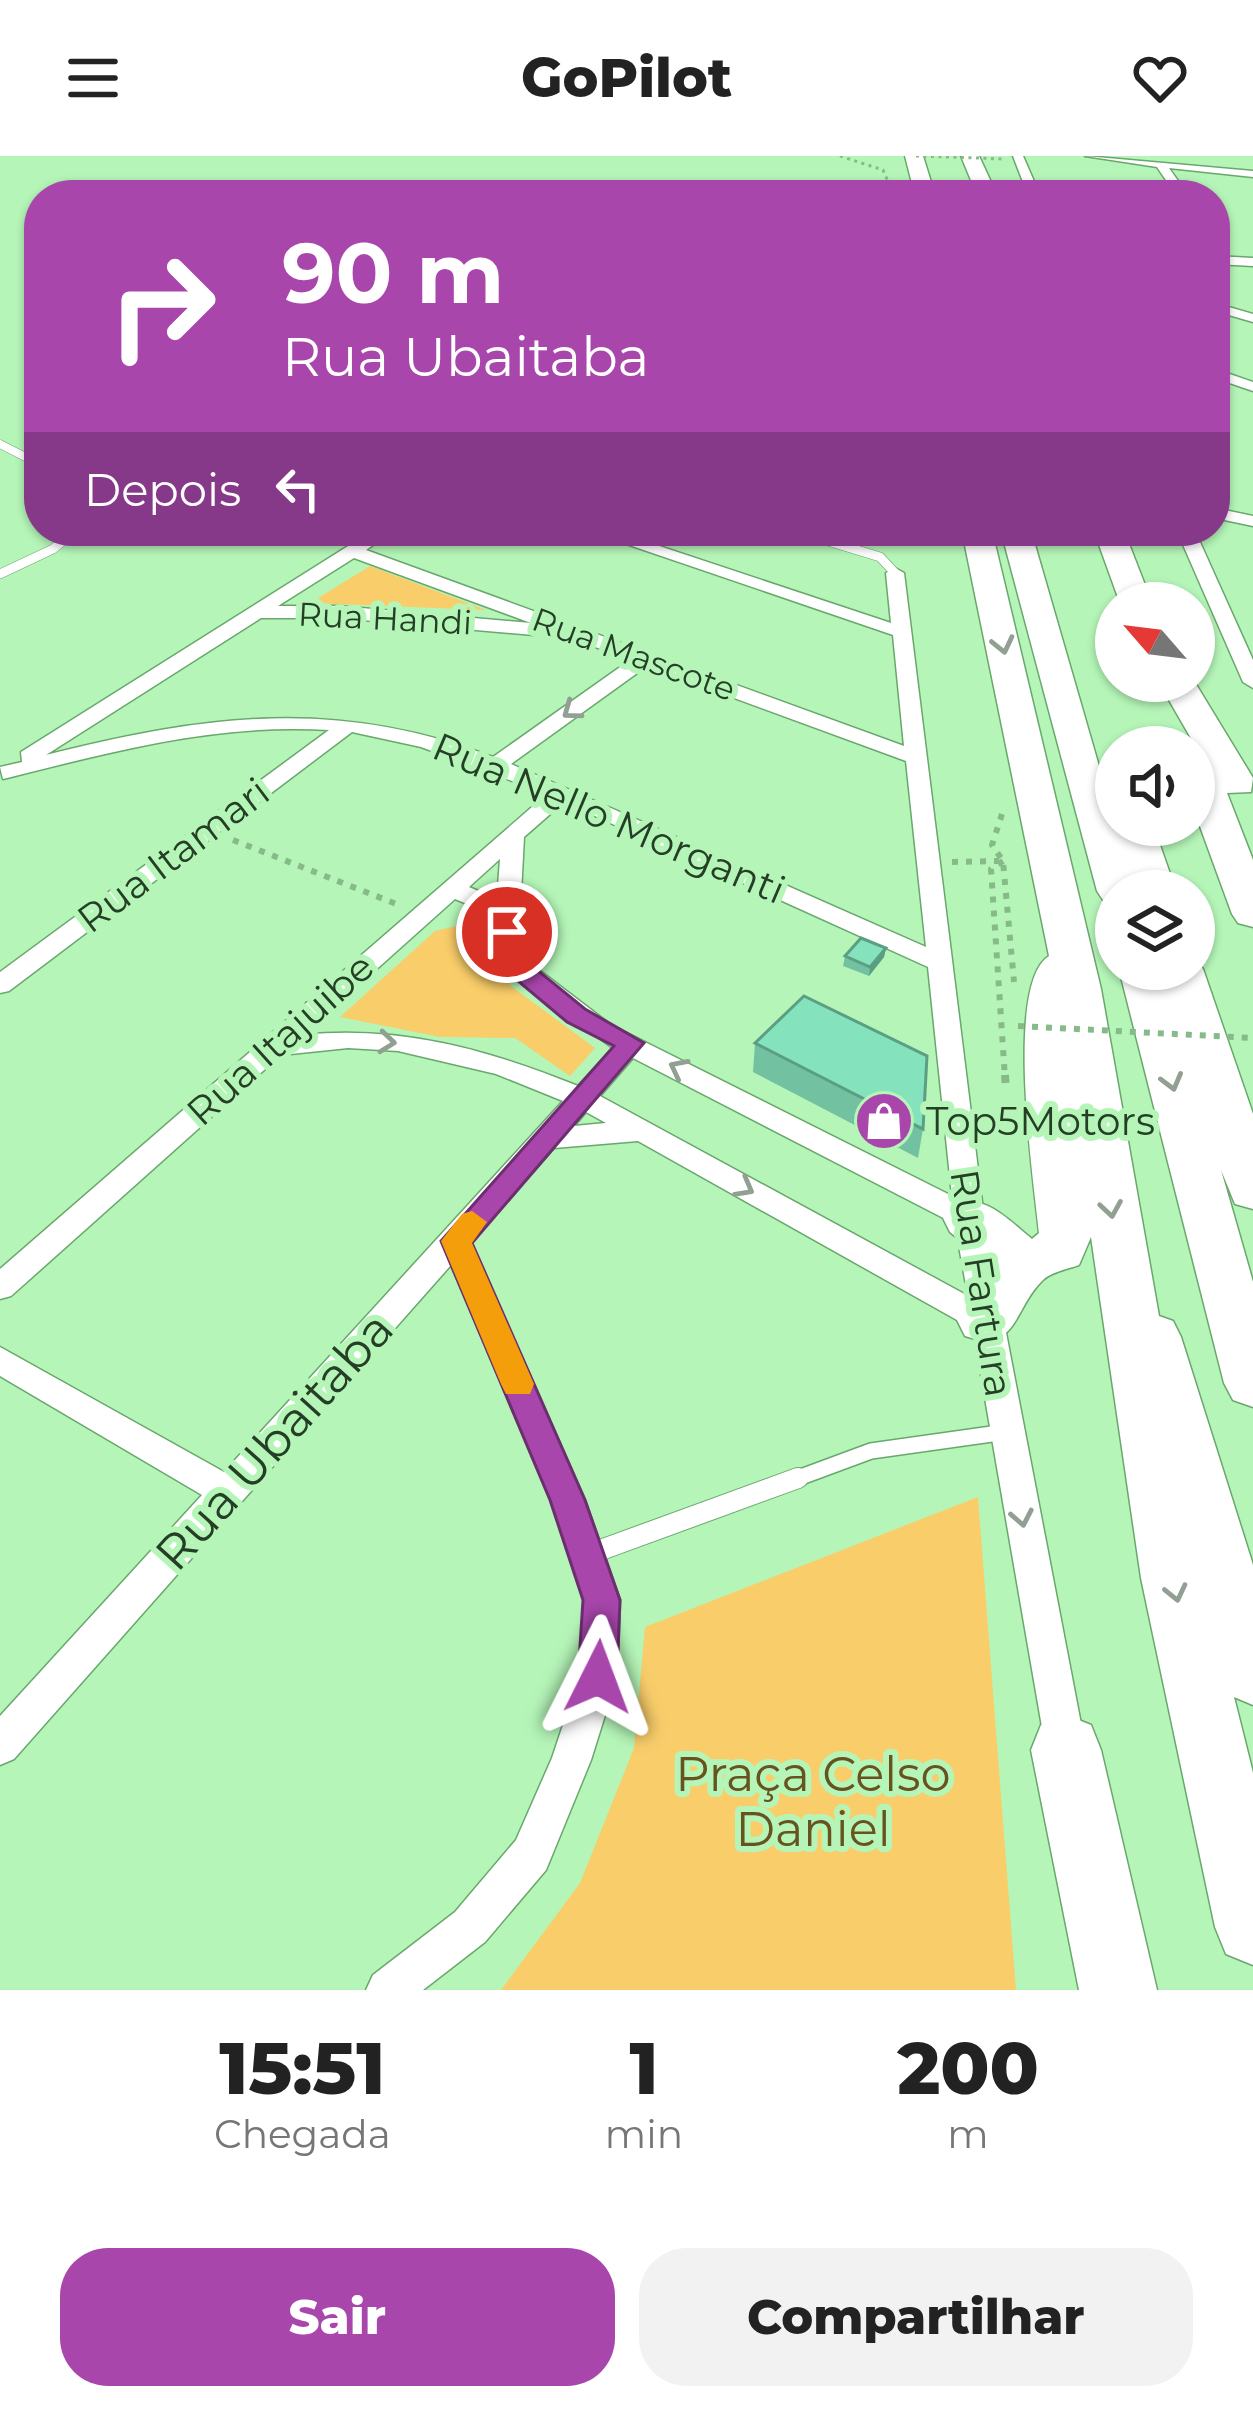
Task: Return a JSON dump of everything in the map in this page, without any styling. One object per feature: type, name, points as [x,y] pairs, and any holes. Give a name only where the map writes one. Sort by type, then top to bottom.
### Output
[{"type":"highway","points":[[980,546],[1064,928],[1173,1578],[1253,1927]]},
{"type":"highway","points":[[1020,546],[1112,870]]},
{"type":"highway","points":[[1052,546],[1103,726]]},
{"type":"highway","points":[[1115,546],[1128,582]]},
{"type":"highway","points":[[1188,702],[1253,821]]},
{"type":"highway","points":[[1215,814],[1253,914]]},
{"type":"highway","points":[[985,1321],[1025,1263],[1060,1250],[1066,1233],[1045,1065],[1064,928]]},
{"type":"highway","points":[[1147,990],[1253,1383]]},
{"type":"highway","points":[[1187,990],[1253,1190]]},
{"type":"highway","points":[[969,1218],[1025,1263]]},
{"type":"highway","points":[[1124,1293],[1160,1348],[1253,1672]]},
{"type":"highway","points":[[1066,1750],[1118,1990]]},
{"type":"street","points":[[1090,156],[1253,174]]},
{"type":"street","points":[[1160,164],[1171,180]]},
{"type":"street","points":[[1,774],[359,546]]},
{"type":"street","points":[[642,546],[898,631]]},
{"type":"street","points":[[1193,546],[1253,682]]},
{"type":"street","name":"Rua Mascote","points":[[351,551],[918,758]]},
{"type":"street","name":"Rua Fartura","points":[[896,573],[898,631],[918,758],[936,961],[969,1218],[1066,1750],[1092,1990]]},
{"type":"street","name":"Rua Handi","points":[[256,612],[469,621],[586,636]]},
{"type":"street","points":[[498,763],[644,658]]},
{"type":"street","points":[[103,711],[128,741]]},
{"type":"street","name":"Rua Nello Morganti","points":[[1,774],[128,741],[244,722],[347,726],[412,735],[498,763],[936,961]]},
{"type":"street","name":"Rua Itamari","points":[[0,985],[347,726]]},
{"type":"street","name":"Rua Itajuibe","points":[[0,1287],[561,793]]},
{"type":"street","points":[[513,834],[507,932],[514,964],[576,1016],[969,1218]]},
{"type":"street","points":[[450,888],[510,913]]},
{"type":"street","points":[[270,1048],[348,1039],[398,1042],[503,1066],[582,1099],[985,1321]]},
{"type":"street","name":"Rua Ubaitaba","points":[[0,1744],[631,1043]]},
{"type":"street","points":[[547,1138],[641,1131]]},
{"type":"street","points":[[388,1990],[470,1927],[531,1855],[598,1677],[602,1600],[456,1241]]},
{"type":"street","points":[[0,1360],[227,1492]]},
{"type":"lane","points":[[0,574],[56,546]]},
{"type":"lane","points":[[846,546],[880,556],[896,573]]},
{"type":"lane","points":[[587,1555],[871,1451],[1006,1432]]},
{"type":"path","points":[[834,156],[883,170],[887,180]]},
{"type":"path","points":[[915,156],[1005,157]]},
{"type":"path","points":[[207,830],[421,914]]},
{"type":"path","points":[[927,863],[1003,861]]},
{"type":"path","points":[[1003,861],[1016,1002]]},
{"type":"path","points":[[1003,861],[991,869],[1008,1102]]},
{"type":"path","points":[[1018,1026],[1253,1038]]},
{"type":"green space","points":[[370,566],[486,610],[310,603]]},
{"type":"green space","points":[[473,922],[511,986],[595,1048],[570,1076],[515,1038],[440,1037],[340,1017],[435,931]]},
{"type":"green space","name":"Praça Celso Daniel","points":[[978,1497],[1016,1990],[501,1990],[580,1883],[634,1748],[645,1627]]},
{"type":"building","points":[[861,938],[886,948],[870,967],[845,956]]},
{"type":"building","points":[[804,996],[927,1056],[923,1129],[755,1043]]},
{"type":"slow traffic","points":[[472,1222],[456,1241],[518,1384]]},
{"type":"place","name":"Top5Motors","points":[[884,1121]]},
{"type":"route","points":[[507,932],[514,964],[576,1016],[631,1043],[456,1241],[568,1500],[602,1600],[598,1677]]}]
